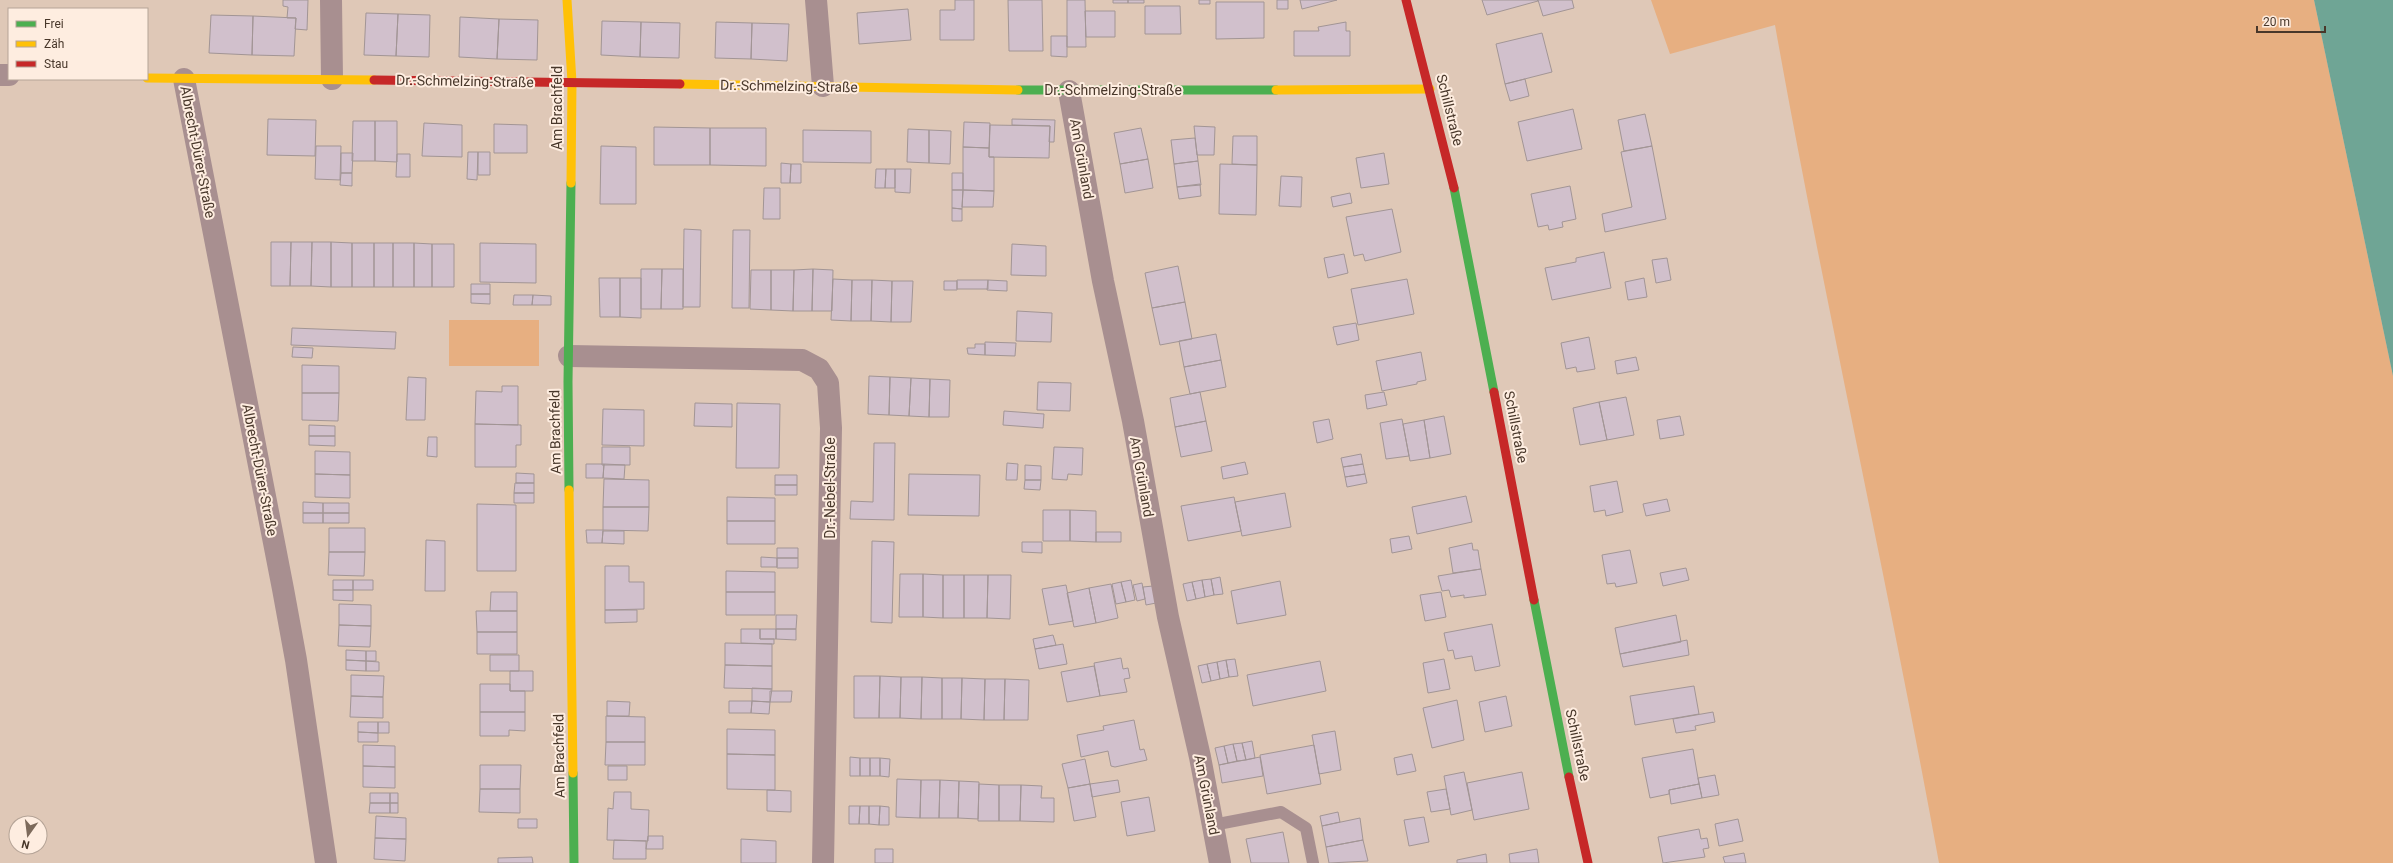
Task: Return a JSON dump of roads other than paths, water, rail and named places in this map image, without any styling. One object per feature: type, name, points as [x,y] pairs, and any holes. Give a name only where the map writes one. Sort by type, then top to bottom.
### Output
[{"type":"street","points":[[330,0],[332,79]]},
{"type":"street","name":"Am Brachfeld","points":[[567,0],[572,82],[569,356],[574,863]]},
{"type":"street","points":[[816,0],[823,86]]},
{"type":"street","name":"Schillstraße","points":[[1406,0],[1430,89],[1461,221],[1563,748],[1588,863]]},
{"type":"street","name":"Dr.-Schmelzing-Straße","points":[[148,78],[572,82],[1070,91],[1430,89]]},
{"type":"street","name":"Albrecht-Dürer-Straße","points":[[184,79],[290,624],[326,863]]},
{"type":"street","name":"Am Grünland","points":[[1070,91],[1103,281],[1132,421],[1168,617],[1220,863]]},
{"type":"street","name":"Dr.-Nebel-Straße","points":[[569,356],[802,360],[819,369],[828,383],[831,476],[823,863]]},
{"type":"lane","points":[[1213,825],[1281,812],[1306,828],[1313,863]]},
{"type":"water","points":[[2314,0],[2393,0],[2393,376]]}]
